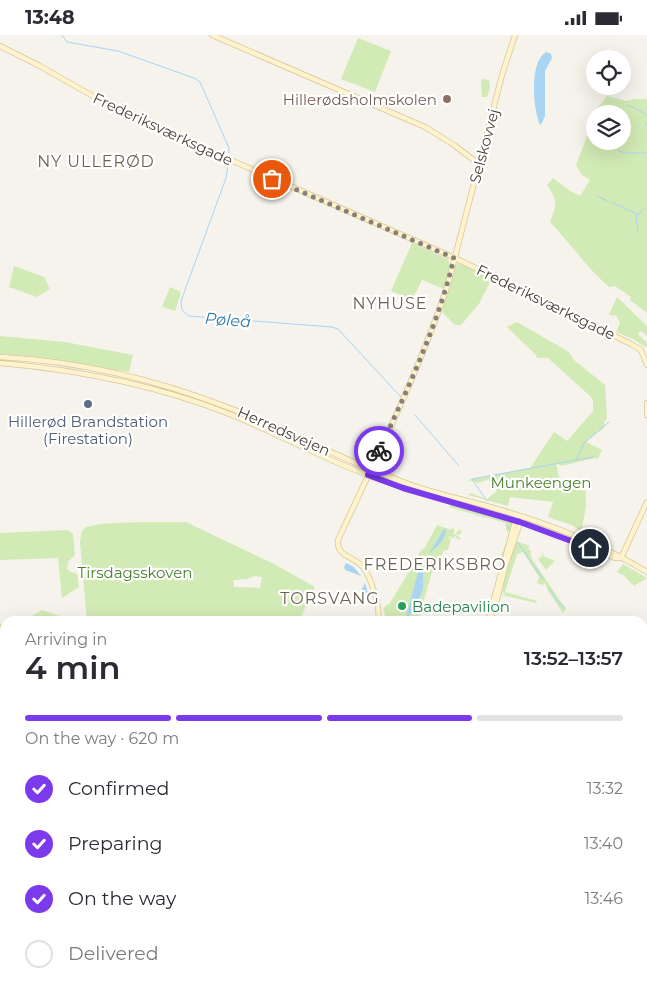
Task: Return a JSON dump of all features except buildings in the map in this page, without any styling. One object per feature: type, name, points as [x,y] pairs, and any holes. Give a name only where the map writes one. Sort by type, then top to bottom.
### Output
[{"type":"street","points":[[212,35],[425,127],[454,145],[479,164]]},
{"type":"street","name":"Selskovvej","points":[[378,616],[378,608],[366,570],[360,563],[340,552],[337,542],[427,344],[445,291],[502,75],[515,35]]},
{"type":"street","name":"Frederiksværksgade","points":[[0,46],[38,65],[121,112],[454,258],[631,343],[641,350],[647,365]]},
{"type":"street","name":"Herredsvejen","points":[[0,357],[98,369],[174,388],[241,412],[370,470],[409,484],[520,515],[574,536],[621,558]]},
{"type":"street","name":"Herredsvejen","points":[[0,363],[86,373],[121,380],[179,396],[233,415],[368,475],[403,488],[518,521],[615,558],[621,558]]},
{"type":"street","points":[[647,403],[647,415]]},
{"type":"street","points":[[647,502],[621,558],[647,572]]},
{"type":"street","points":[[490,616],[520,515]]},
{"type":"green space","points":[[358,38],[391,51],[375,92],[341,79]]},
{"type":"green space","points":[[481,80],[489,80],[490,88],[487,97],[482,97]]},
{"type":"green space","points":[[607,96],[626,101],[647,99],[647,313],[630,300],[631,297],[615,286],[609,287],[601,280],[550,222],[554,211],[555,199],[547,185],[553,178],[580,196],[590,180],[582,175],[576,165],[586,139],[586,150],[631,150],[631,105],[600,105]]},
{"type":"green space","points":[[412,243],[448,259],[450,265],[444,289],[422,280],[412,300],[391,291]]},
{"type":"green space","points":[[458,263],[490,277],[491,280],[479,304],[461,325],[455,325],[442,312],[455,266]]},
{"type":"green space","points":[[14,266],[44,277],[50,289],[37,297],[9,287]]},
{"type":"green space","points":[[170,287],[181,292],[175,311],[162,307]]},
{"type":"green space","points":[[617,297],[647,326],[647,336],[641,331],[638,334],[647,343],[647,348],[633,339],[616,332],[620,323],[616,315],[612,316],[609,314]]},
{"type":"green space","name":"Munkeengen","points":[[517,322],[569,352],[574,360],[605,385],[607,418],[604,423],[605,426],[599,432],[597,430],[597,433],[586,442],[602,450],[598,459],[595,458],[561,466],[556,463],[560,482],[585,478],[586,506],[581,533],[574,526],[548,517],[553,502],[510,497],[508,506],[468,495],[470,493],[487,499],[497,491],[490,479],[478,483],[468,480],[530,468],[554,432],[567,441],[593,411],[593,400],[590,396],[548,358],[537,358],[507,327]]},
{"type":"green space","points":[[0,336],[65,342],[133,355],[129,372],[44,358],[0,354]]},
{"type":"green space","points":[[451,503],[511,521],[513,525],[503,561],[498,562],[490,560],[499,561],[509,531],[506,531],[506,523],[485,517],[483,519],[479,515],[477,517],[477,515],[449,507]]},
{"type":"green space","name":"Tirsdagsskoven","points":[[133,522],[186,522],[274,564],[315,587],[301,616],[87,616],[80,543],[81,533],[83,529],[93,525]],"holes":[[[254,576],[262,577],[260,588],[234,587],[234,580],[248,579]]]},
{"type":"green space","points":[[437,525],[451,530],[452,528],[456,534],[459,529],[462,532],[459,535],[451,533],[458,536],[461,540],[455,538],[457,537],[455,536],[451,538],[450,535],[449,538],[451,539],[448,550],[444,550],[440,559],[451,562],[449,569],[449,563],[443,562],[445,564],[448,563],[447,568],[442,566],[448,569],[448,571],[437,568],[436,573],[432,572],[419,616],[385,616],[383,608],[390,603],[414,561],[422,549],[424,549]]},
{"type":"green space","points":[[68,530],[73,534],[75,555],[68,562],[67,569],[77,574],[79,587],[62,598],[58,558],[0,560],[0,533]]},
{"type":"green space","points":[[516,541],[530,546],[528,548],[532,552],[530,553],[533,560],[527,552],[566,609],[563,613],[545,583],[543,585],[537,583],[539,577],[523,552],[517,554],[505,592],[537,601],[536,603],[501,595],[502,588],[502,592]]},
{"type":"green space","points":[[544,550],[543,556],[555,561],[546,570],[538,559]]},
{"type":"green space","points":[[623,564],[647,578],[634,586],[617,572]]},
{"type":"green space","points":[[42,610],[61,616],[32,616]]},
{"type":"water","points":[[546,52],[551,54],[552,58],[545,71],[545,116],[540,125],[534,98],[534,86],[537,65]]},
{"type":"water","points":[[444,529],[446,530],[440,544],[424,563],[422,590],[410,615],[406,616],[418,572]]},
{"type":"water","points":[[346,563],[354,567],[361,576],[345,570]]},
{"type":"water","points":[[365,583],[370,600],[369,602],[360,598]]},
{"type":"waterway","name":"Pøleå","points":[[62,35],[67,42],[118,51],[194,78],[200,82],[229,148],[229,153]]},
{"type":"waterway","points":[[631,107],[647,116]]},
{"type":"waterway","points":[[618,151],[626,153]]},
{"type":"waterway","points":[[628,153],[647,153]]},
{"type":"waterway","name":"Pøleå","points":[[228,165],[226,178],[181,301],[182,310],[189,316],[338,329],[400,396]]},
{"type":"waterway","points":[[597,196],[608,201]]},
{"type":"waterway","points":[[611,202],[637,214]]},
{"type":"waterway","points":[[638,233],[636,216],[644,209]]},
{"type":"waterway","name":"Pøleå","points":[[415,415],[459,466]]},
{"type":"waterway","points":[[472,479],[576,460],[584,443],[609,422]]},
{"type":"waterway","points":[[577,460],[593,457]]},
{"type":"waterway","name":"Pøleå","points":[[472,479],[487,501]]},
{"type":"waterway","name":"Pøleå","points":[[506,525],[509,529]]},
{"type":"waterway","name":"Pøleå","points":[[518,543],[543,579]]},
{"type":"waterway","name":"Pøleå","points":[[549,588],[558,602],[565,608]]},
{"type":"way so far","points":[[272,179],[454,258],[448,284],[427,344],[379,451]]},
{"type":"place","name":"Hillerødsholmskolen","points":[[447,99]]},
{"type":"place","name":"Hillerød Brandstation (Firestation)","points":[[88,404]]},
{"type":"place","name":"Badepavilion","points":[[402,606]]},
{"type":"district","name":"NY ULLERØD","points":[[96,161]]},
{"type":"district","name":"NYHUSE","points":[[390,303]]},
{"type":"district","name":"FREDERIKSBRO","points":[[435,564]]},
{"type":"district","name":"TORSVANG","points":[[330,598]]},
{"type":"route","points":[[379,451],[368,475],[403,488],[493,513],[590,548]]}]
